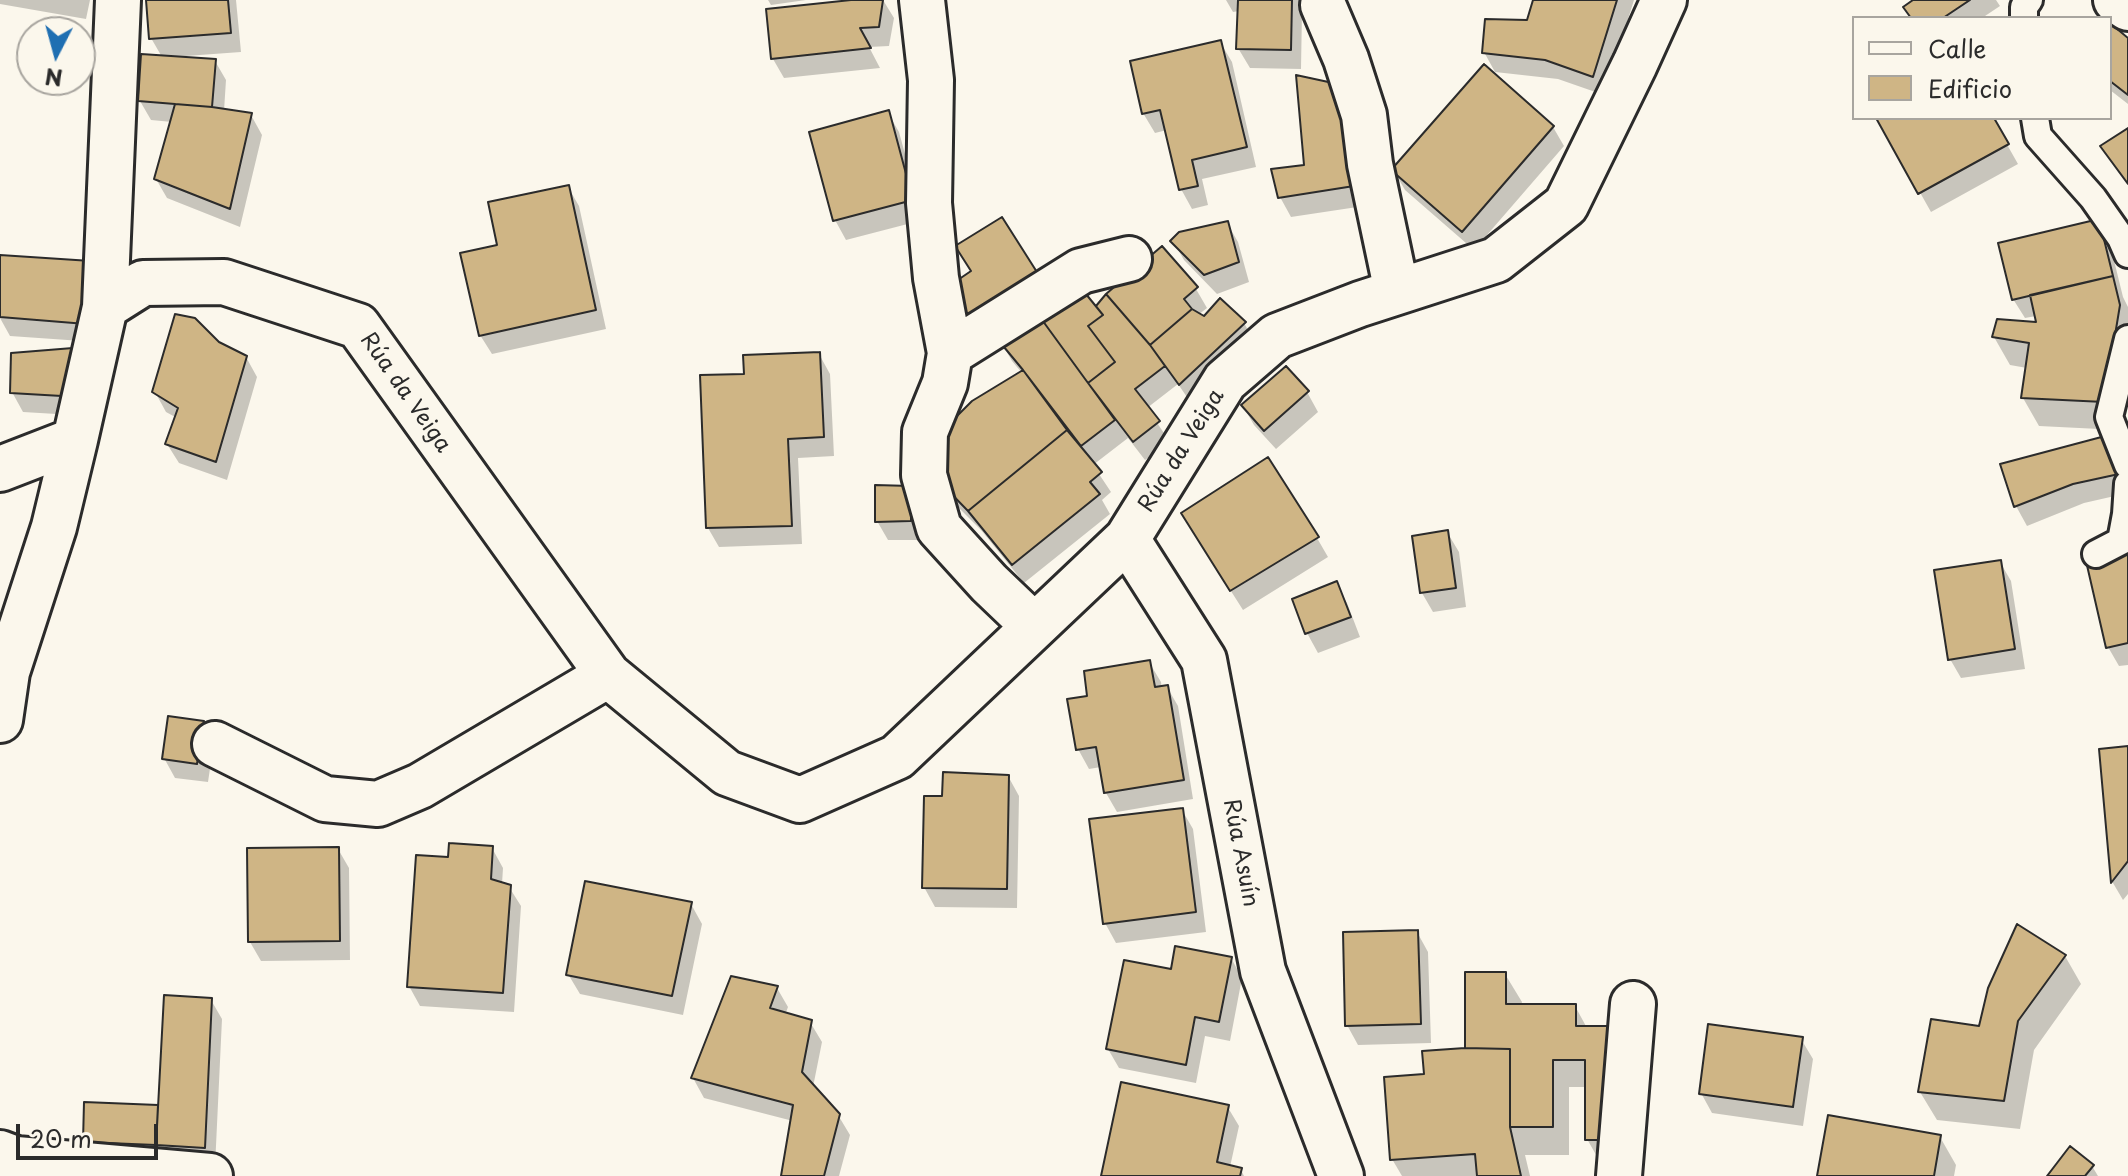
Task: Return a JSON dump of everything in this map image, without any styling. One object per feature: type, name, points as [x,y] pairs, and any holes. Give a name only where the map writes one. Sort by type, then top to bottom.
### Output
[{"type":"street","points":[[0,720],[7,672],[54,527],[105,307],[118,0]]},
{"type":"street","points":[[922,0],[931,80],[929,203],[936,278],[950,353],[945,383],[925,432],[924,475],[939,528],[1034,626]]},
{"type":"street","name":"Rúa da Veiga","points":[[105,307],[143,283],[224,282],[358,326],[608,675],[727,773],[800,800],[897,757],[1127,539],[1225,381],[1277,336],[1360,304],[1496,260],[1566,205],[1664,0]]},
{"type":"street","points":[[2116,0],[2128,8]]},
{"type":"street","points":[[1323,5],[1346,59],[1364,115],[1370,164],[1397,292]]},
{"type":"street","points":[[950,353],[1081,271],[1129,259]]},
{"type":"street","points":[[0,469],[75,440]]},
{"type":"street","name":"Rúa Asuín","points":[[1127,539],[1204,660],[1263,971],[1341,1176]]},
{"type":"street","points":[[215,744],[325,799],[378,804],[420,786],[608,675]]},
{"type":"street","points":[[1619,1176],[1633,1004]]},
{"type":"street","points":[[0,1153],[16,1159],[210,1176]]},
{"type":"lane","points":[[2035,120],[2038,136],[2093,198],[2121,238],[2128,254]]},
{"type":"lane","points":[[2128,339],[2109,417],[2128,465]]},
{"type":"lane","points":[[2096,554],[2121,541],[2128,484]]},
{"type":"building","points":[[146,0],[228,0],[231,33],[149,39]]},
{"type":"building","points":[[851,0],[883,0],[879,27],[860,28],[871,48],[771,59],[766,9]]},
{"type":"building","points":[[1238,0],[1292,0],[1291,50],[1236,49]]},
{"type":"building","points":[[1533,0],[1617,0],[1593,77],[1545,60],[1482,53],[1485,19],[1527,20]]},
{"type":"building","points":[[1913,0],[1970,0],[1946,16],[1910,16],[1903,7]]},
{"type":"building","points":[[2112,25],[2128,38],[2128,95],[2112,83]]},
{"type":"building","points":[[1221,40],[1247,147],[1192,160],[1198,186],[1179,190],[1160,110],[1142,114],[1130,61]]},
{"type":"building","points":[[141,54],[216,59],[212,107],[138,101]]},
{"type":"building","points":[[1484,64],[1554,126],[1462,232],[1391,170]]},
{"type":"building","points":[[1296,75],[1333,83],[1343,108],[1354,186],[1278,198],[1271,169],[1304,165]]},
{"type":"building","points":[[175,104],[252,113],[230,209],[154,179]]},
{"type":"building","points":[[889,110],[913,200],[833,221],[809,132]]},
{"type":"building","points":[[1877,120],[1995,120],[2009,144],[1918,194]]},
{"type":"building","points":[[2128,128],[2128,184],[2100,146]]},
{"type":"building","points":[[569,185],[596,310],[479,336],[460,253],[497,245],[488,202]]},
{"type":"building","points":[[1002,217],[1042,280],[958,333],[949,286],[971,271],[955,246]]},
{"type":"building","points":[[2099,219],[2113,276],[2012,300],[1998,243]]},
{"type":"building","points":[[1228,221],[1239,262],[1204,275],[1170,241],[1179,232]]},
{"type":"building","points":[[1162,246],[1198,287],[1184,299],[1192,309],[1150,345],[1106,294]]},
{"type":"building","points":[[0,255],[91,261],[86,324],[0,317]]},
{"type":"building","points":[[2113,276],[2120,305],[2104,402],[2021,398],[2029,343],[1992,337],[1997,319],[2036,322],[2030,295]]},
{"type":"building","points":[[1077,283],[1103,315],[1088,326],[1115,362],[1088,383],[1037,313]]},
{"type":"building","points":[[1106,294],[1165,366],[1135,389],[1160,421],[1133,442],[1088,383],[1115,362],[1088,326],[1103,315],[1096,306]]},
{"type":"building","points":[[1220,298],[1246,322],[1179,385],[1150,345],[1192,309],[1204,316]]},
{"type":"building","points":[[1037,313],[1115,420],[1081,446],[999,341]]},
{"type":"building","points":[[175,314],[195,318],[219,342],[247,356],[216,462],[165,444],[178,408],[152,392]]},
{"type":"building","points":[[73,348],[62,396],[10,393],[11,353]]},
{"type":"building","points":[[820,352],[824,437],[788,439],[792,526],[706,528],[700,375],[744,374],[743,355]]},
{"type":"building","points":[[1286,366],[1309,391],[1264,431],[1241,405]]},
{"type":"building","points":[[1023,370],[1067,430],[968,511],[935,477],[942,431],[972,401]]},
{"type":"building","points":[[1067,430],[1102,472],[1090,482],[1100,494],[1012,565],[968,511]]},
{"type":"building","points":[[2109,435],[2119,474],[2073,484],[2014,507],[2000,464]]},
{"type":"building","points":[[1268,457],[1319,537],[1230,591],[1181,513]]},
{"type":"building","points":[[875,485],[911,486],[911,521],[875,522]]},
{"type":"building","points":[[1448,530],[1456,588],[1420,593],[1412,536]]},
{"type":"building","points":[[2128,551],[2128,643],[2106,648],[2086,561]]},
{"type":"building","points":[[2001,560],[2015,649],[1948,660],[1934,570]]},
{"type":"building","points":[[1337,581],[1351,617],[1305,634],[1292,599]]},
{"type":"building","points":[[1150,660],[1155,687],[1168,685],[1184,780],[1104,793],[1096,747],[1076,750],[1067,699],[1087,696],[1084,671]]},
{"type":"building","points":[[168,716],[204,721],[197,764],[162,759]]},
{"type":"building","points":[[2128,746],[2128,861],[2111,883],[2099,749]]},
{"type":"building","points":[[943,772],[1009,775],[1007,889],[922,888],[924,796],[942,796]]},
{"type":"building","points":[[1183,808],[1196,912],[1103,924],[1089,819]]},
{"type":"building","points":[[449,843],[493,846],[491,879],[511,885],[503,993],[407,987],[416,855],[448,857]]},
{"type":"building","points":[[339,847],[340,941],[248,942],[247,848]]},
{"type":"building","points":[[585,881],[692,902],[672,996],[566,975]]},
{"type":"building","points":[[2017,924],[2066,955],[2018,1021],[2004,1101],[1918,1092],[1931,1019],[1979,1026],[1988,988]]},
{"type":"building","points":[[1418,930],[1421,1024],[1345,1026],[1343,932]]},
{"type":"building","points":[[1175,946],[1232,957],[1219,1022],[1195,1017],[1186,1065],[1106,1049],[1124,960],[1171,969]]},
{"type":"building","points":[[1465,972],[1506,972],[1506,1004],[1576,1004],[1576,1026],[1614,1026],[1614,1140],[1585,1140],[1585,1060],[1553,1060],[1553,1127],[1510,1127],[1510,1049],[1465,1048]]},
{"type":"building","points":[[731,976],[778,986],[770,1008],[812,1020],[802,1072],[840,1114],[824,1176],[781,1176],[793,1105],[691,1078]]},
{"type":"building","points":[[164,995],[212,998],[205,1148],[156,1145]]},
{"type":"building","points":[[1708,1024],[1803,1037],[1793,1107],[1699,1094]]},
{"type":"building","points":[[1510,1049],[1510,1127],[1521,1176],[1477,1176],[1475,1154],[1390,1160],[1384,1077],[1424,1074],[1422,1051]]},
{"type":"building","points":[[1121,1082],[1229,1105],[1217,1162],[1242,1168],[1240,1176],[1101,1176]]},
{"type":"building","points":[[84,1102],[158,1105],[156,1145],[83,1142]]},
{"type":"building","points":[[1828,1115],[1941,1135],[1934,1176],[1817,1176]]},
{"type":"building","points":[[2070,1146],[2094,1165],[2085,1176],[2047,1176]]}]
